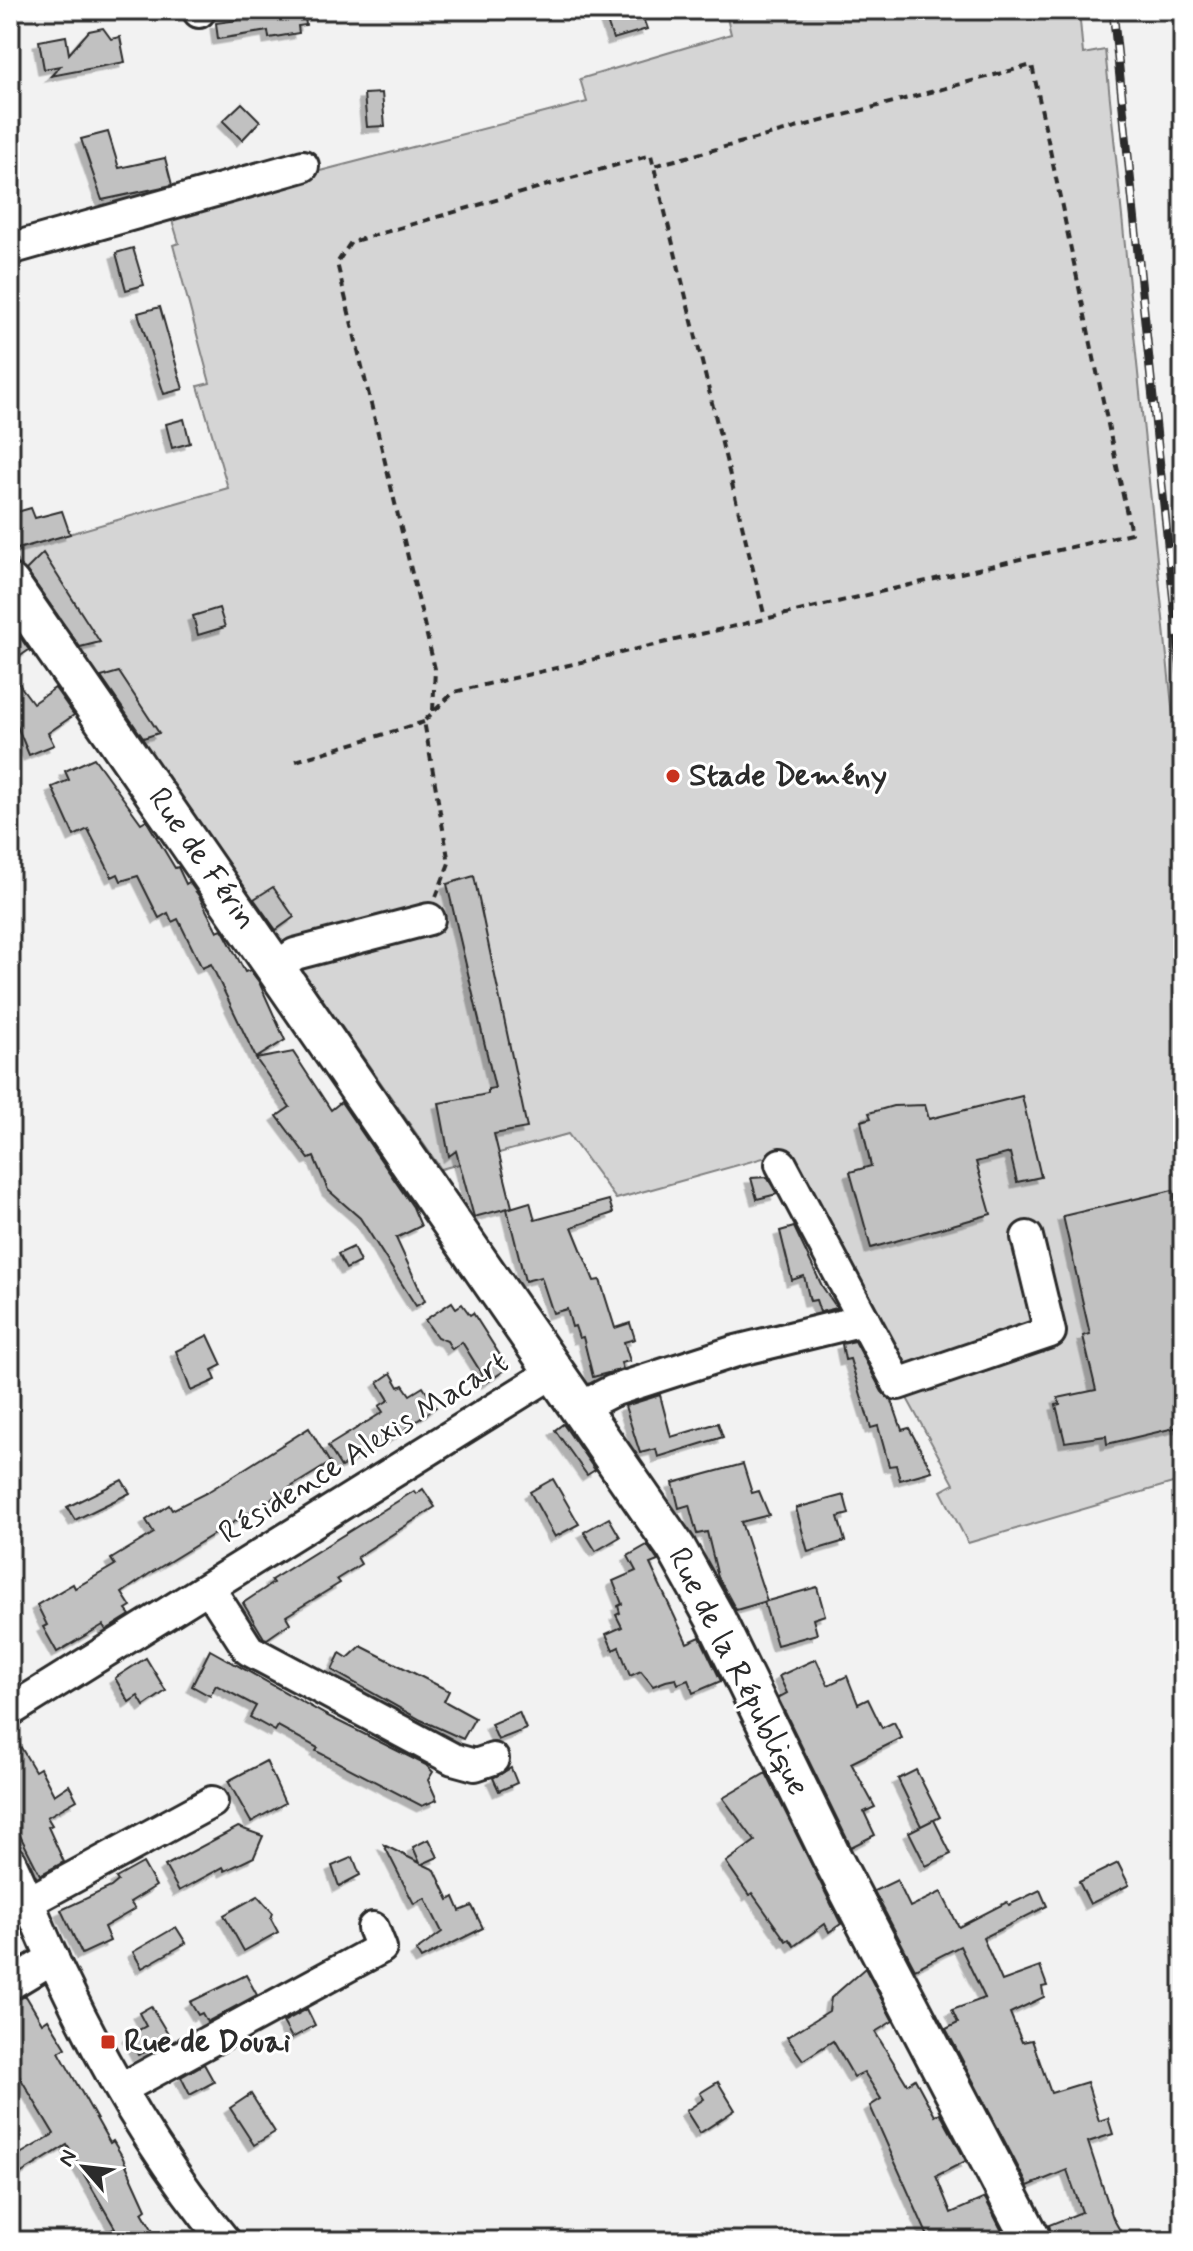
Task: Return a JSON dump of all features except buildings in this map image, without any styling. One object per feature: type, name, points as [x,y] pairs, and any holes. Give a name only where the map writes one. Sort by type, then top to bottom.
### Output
[{"type":"main road","name":"Rue de Férin","points":[[10,584],[393,1135]]},
{"type":"main road","name":"Rue de la République","points":[[393,1135],[557,1370],[690,1571],[825,1844],[1032,2241]]},
{"type":"street","points":[[10,249],[303,166]]},
{"type":"street","points":[[277,967],[295,954],[429,919]]},
{"type":"street","points":[[781,1164],[898,1384],[1050,1332],[1027,1237]]},
{"type":"street","points":[[581,1407],[612,1391],[736,1351],[864,1320]]},
{"type":"street","name":"Résidence Alexis Macart","points":[[10,1711],[557,1370]]},
{"type":"street","name":"Résidence Alexis Macart","points":[[209,1588],[249,1650],[453,1759],[475,1765],[493,1759]]},
{"type":"street","points":[[28,1902],[212,1802]]},
{"type":"street","points":[[10,1861],[53,1958],[121,2089],[184,2190],[225,2241]]},
{"type":"street","points":[[121,2089],[381,1948],[373,1928]]},
{"type":"street","points":[[10,1984],[53,1958]]},
{"type":"path","points":[[296,761],[424,721],[454,692],[1131,533],[1032,65],[653,166]]},
{"type":"path","points":[[433,713],[435,669],[337,263],[351,242],[651,155],[765,618]]},
{"type":"path","points":[[424,721],[449,863],[429,919]]},
{"type":"shaded area","name":"Stade Demény","points":[[725,10],[1079,10],[1083,54],[1105,50],[1183,814],[1183,1480],[968,1543],[941,1491],[954,1484],[774,1155],[616,1199],[568,1134],[441,1169],[10,551],[228,488],[198,386],[210,383],[173,245],[179,243],[169,210],[587,102],[580,79],[731,34]]},
{"type":"railway","points":[[1113,10],[1183,690]]},
{"type":"place","name":"Stade Demény","points":[[673,776]]},
{"type":"place","name":"Rue de Douai","points":[[108,2042]]}]
